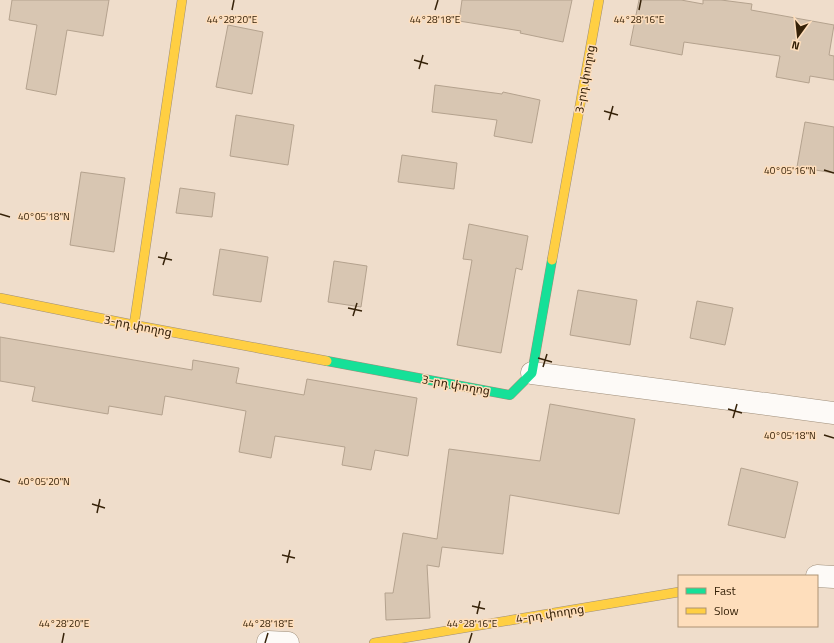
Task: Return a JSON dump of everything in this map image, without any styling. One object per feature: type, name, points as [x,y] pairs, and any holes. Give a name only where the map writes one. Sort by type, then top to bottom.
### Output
[{"type":"street","points":[[134,325],[182,0]]},
{"type":"street","name":"3-րդ փողոց","points":[[0,298],[134,325],[510,395],[532,373],[599,0]]},
{"type":"street","points":[[532,373],[834,413]]},
{"type":"street","points":[[818,576],[834,577]]},
{"type":"street","name":"4-րդ փողոց","points":[[374,643],[678,592]]},
{"type":"building","points":[[12,0],[109,0],[103,36],[67,30],[56,95],[26,89],[37,25],[9,20]]},
{"type":"building","points":[[462,0],[572,0],[563,42],[520,33],[521,31],[459,21]]},
{"type":"building","points":[[639,0],[681,0],[703,4],[703,0],[721,0],[752,4],[751,10],[834,25],[829,55],[834,56],[834,80],[810,76],[809,83],[776,77],[780,56],[684,42],[682,55],[630,45]]},
{"type":"building","points":[[228,25],[263,32],[252,94],[216,87]]},
{"type":"building","points":[[435,85],[502,94],[503,92],[540,100],[532,143],[494,136],[497,120],[432,112]]},
{"type":"building","points":[[236,115],[294,125],[288,165],[230,156]]},
{"type":"building","points":[[805,122],[834,127],[834,173],[797,167]]},
{"type":"building","points":[[402,155],[457,163],[454,189],[398,182]]},
{"type":"building","points":[[81,172],[125,178],[114,252],[70,245]]},
{"type":"building","points":[[180,188],[215,193],[212,217],[176,213]]},
{"type":"building","points":[[469,224],[528,236],[522,270],[516,268],[501,353],[457,345],[472,260],[463,259]]},
{"type":"building","points":[[220,249],[268,257],[261,302],[213,295]]},
{"type":"building","points":[[334,261],[367,266],[361,307],[328,302]]},
{"type":"building","points":[[578,290],[637,300],[630,345],[570,335]]},
{"type":"building","points":[[697,301],[733,308],[725,345],[690,338]]},
{"type":"building","points":[[0,337],[192,370],[193,360],[239,368],[236,383],[304,395],[307,379],[417,398],[408,456],[375,450],[371,470],[342,465],[345,447],[275,436],[271,458],[239,452],[246,411],[165,396],[162,415],[109,406],[108,414],[32,401],[35,387],[0,381]]},
{"type":"building","points":[[550,404],[635,419],[619,514],[510,495],[503,554],[442,547],[439,567],[427,565],[430,618],[386,620],[385,593],[393,593],[403,533],[437,539],[449,449],[540,461]]},
{"type":"building","points":[[741,468],[798,482],[785,538],[728,525]]},
{"type":"traffic: fast","points":[[327,361],[510,395],[532,373],[552,260]]},
{"type":"traffic: slow","points":[[134,325],[182,0]]},
{"type":"traffic: slow","points":[[552,260],[599,0]]},
{"type":"traffic: slow","points":[[0,298],[327,361]]},
{"type":"traffic: slow","points":[[374,643],[678,592]]}]
